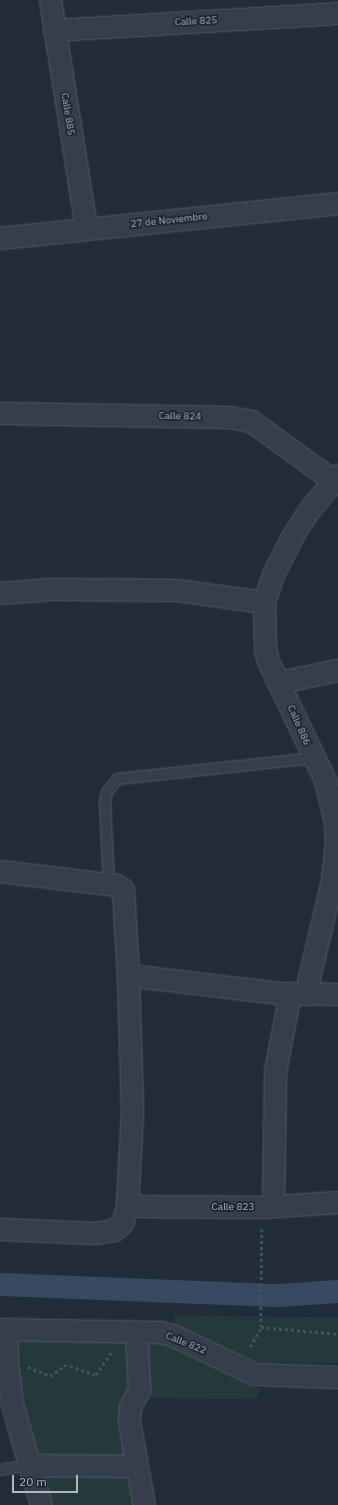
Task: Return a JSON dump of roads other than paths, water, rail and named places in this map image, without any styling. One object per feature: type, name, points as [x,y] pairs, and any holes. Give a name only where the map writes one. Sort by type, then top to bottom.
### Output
[{"type":"street","name":"Calle 885","points":[[50,0],[86,228]]},
{"type":"street","name":"Calle 825","points":[[54,30],[338,13]]},
{"type":"street","name":"27 de Noviembre","points":[[0,238],[338,203]]},
{"type":"street","name":"Calle 824","points":[[0,413],[229,417],[251,421],[265,428],[336,480]]},
{"type":"street","name":"Calle 886","points":[[268,1206],[275,1071],[299,993],[309,977],[335,855],[335,822],[334,802],[280,682],[268,661],[265,648],[264,602],[273,574],[290,540],[309,510],[336,480]]},
{"type":"street","points":[[0,593],[51,589],[177,590],[264,602]]},
{"type":"street","points":[[280,682],[338,670]]},
{"type":"street","points":[[0,871],[109,884],[123,889],[125,897],[132,1111],[127,1206],[122,1223],[114,1230],[97,1233],[0,1229]]},
{"type":"street","points":[[128,975],[299,993],[338,994]]},
{"type":"street","name":"Calle 823","points":[[127,1206],[268,1206],[338,1202]]},
{"type":"street","points":[[3,1329],[12,1404],[40,1505]]},
{"type":"street","name":"Calle 822","points":[[3,1329],[136,1332],[172,1335],[255,1374],[338,1377]]},
{"type":"street","points":[[136,1332],[139,1390],[130,1408],[129,1421],[144,1505]]},
{"type":"street","points":[[29,1465],[136,1466]]},
{"type":"lane","points":[[109,884],[105,802],[107,792],[118,779],[313,758]]},
{"type":"lane","points":[[0,1470],[29,1465]]},
{"type":"waterway","points":[[0,1284],[278,1295],[338,1291]]}]
